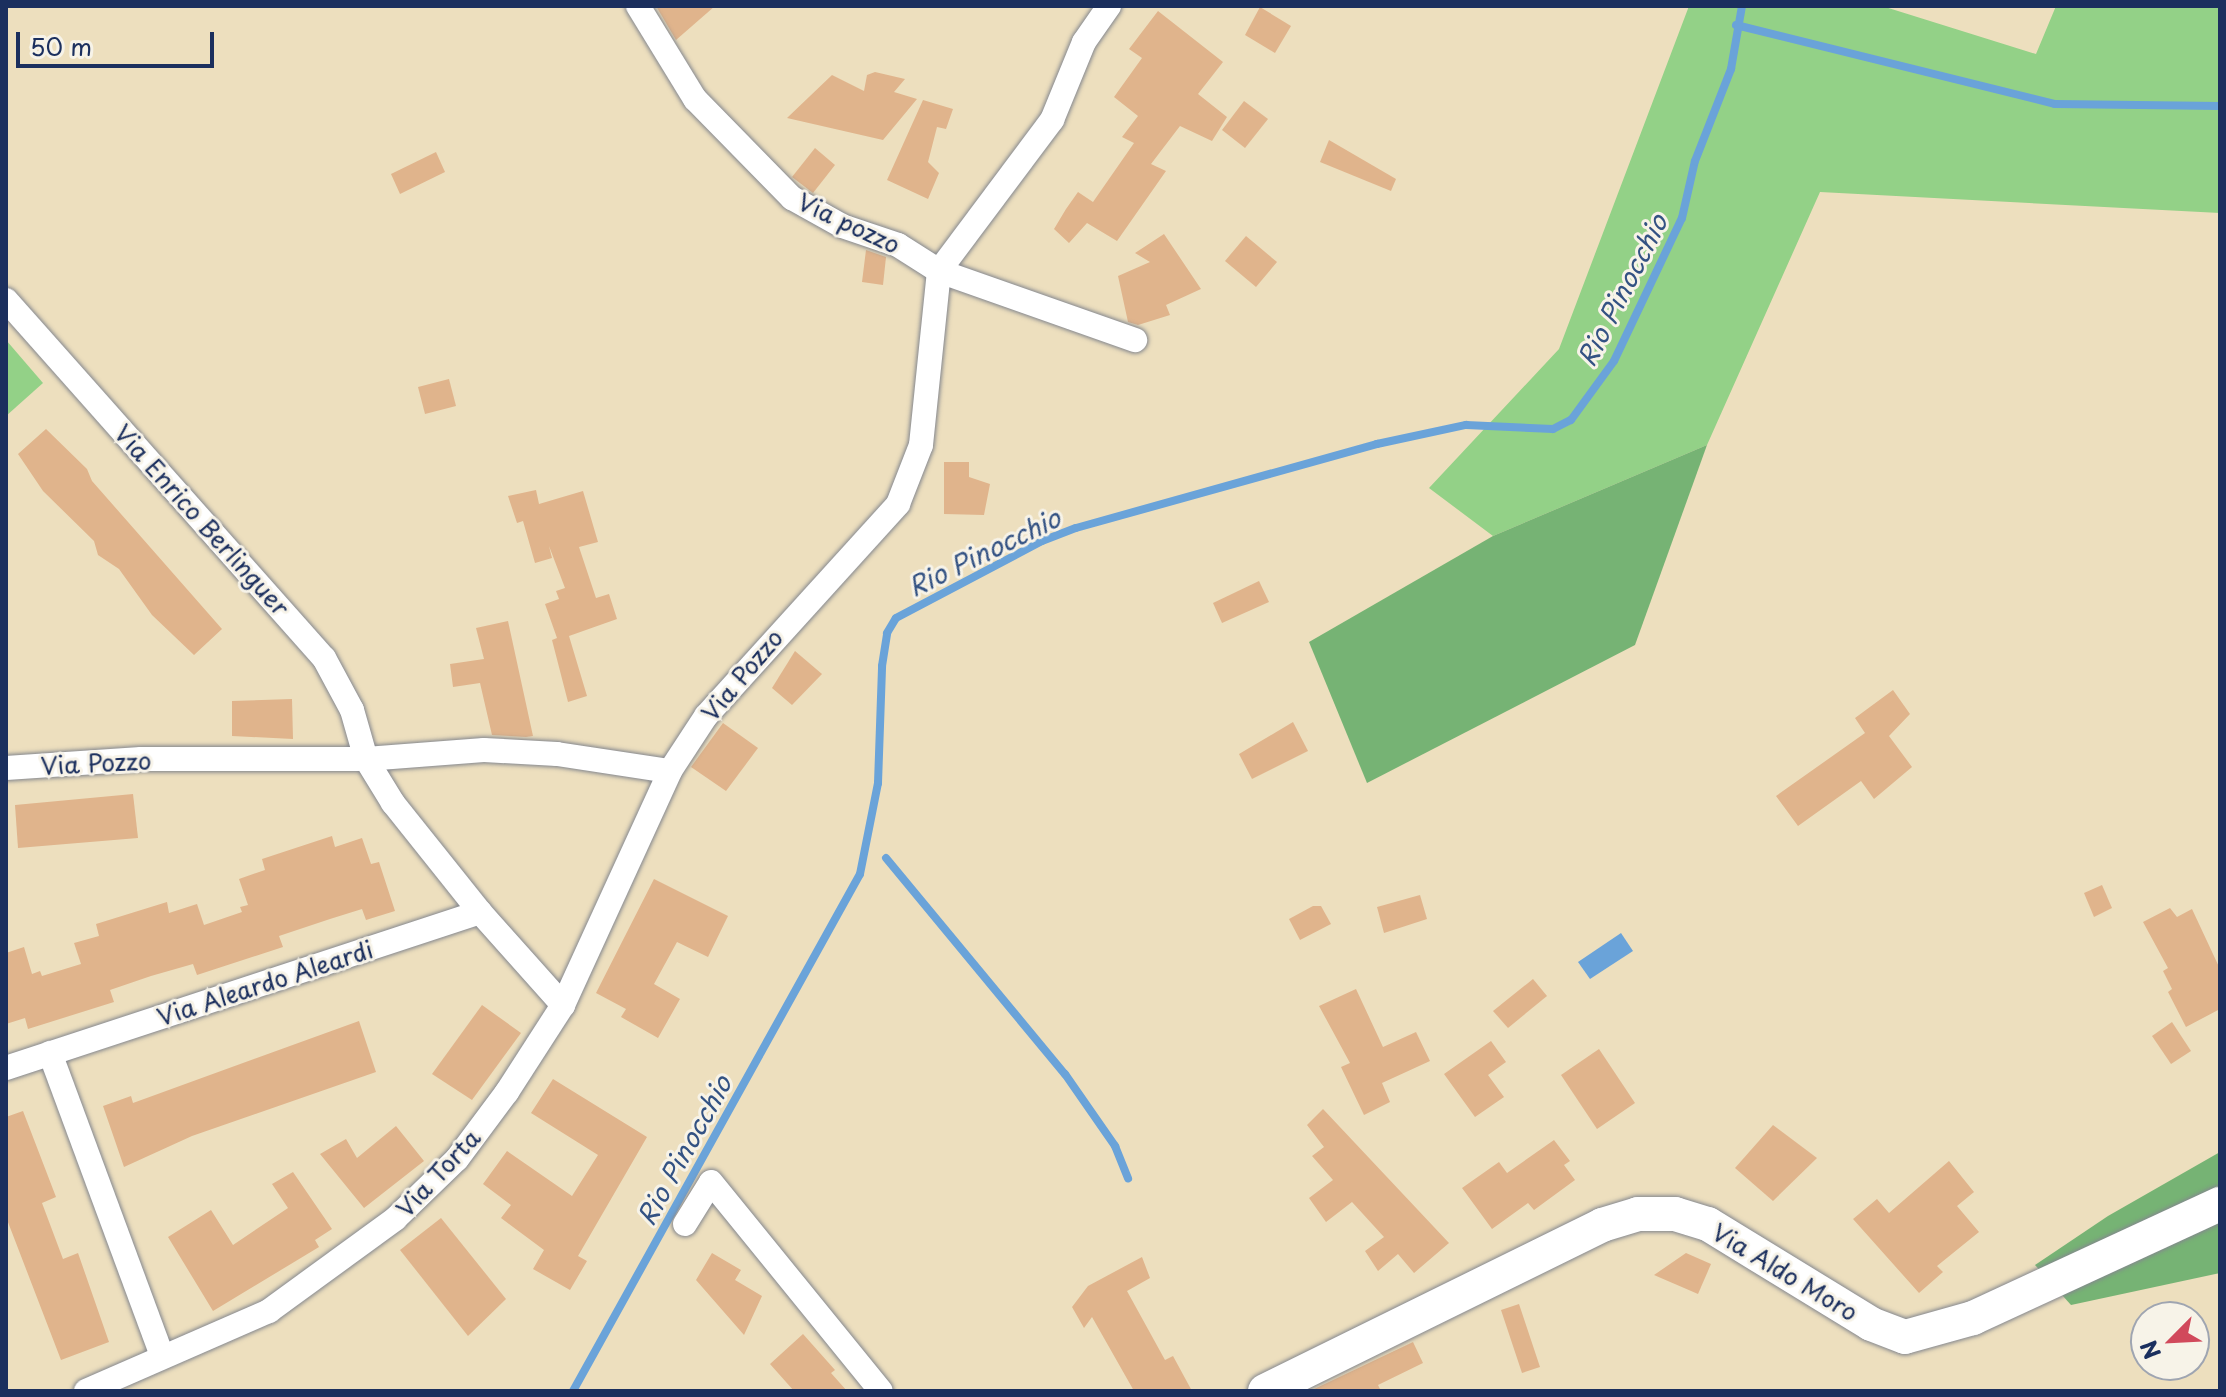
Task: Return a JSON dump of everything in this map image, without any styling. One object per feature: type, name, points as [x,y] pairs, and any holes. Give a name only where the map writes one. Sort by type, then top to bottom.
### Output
[{"type":"main road","name":"Via Aldo Moro","points":[[1265,1391],[1602,1225],[1638,1214],[1675,1214],[1708,1224],[1871,1324],[1905,1337],[1973,1318],[2220,1204]]},
{"type":"street","name":"Via pozzo","points":[[638,6],[695,99],[792,198],[842,226],[898,245],[939,271],[1135,340]]},
{"type":"street","points":[[939,271],[1052,120],[1084,42],[1109,6]]},
{"type":"street","name":"Via Pozzo","points":[[6,768],[141,759],[366,759],[484,750],[557,754],[670,771],[706,716],[789,619],[898,504],[921,445],[939,271]]},
{"type":"street","name":"Via Enrico Berlinguer","points":[[6,300],[324,658],[352,710],[366,759]]},
{"type":"street","points":[[366,759],[393,803],[480,912],[563,1005]]},
{"type":"street","name":"Via Torta","points":[[86,1391],[269,1311],[395,1219],[457,1159],[563,1005],[670,771]]},
{"type":"street","name":"Via Aleardo Aleardi","points":[[6,1068],[480,912]]},
{"type":"street","points":[[50,1053],[162,1356]]},
{"type":"street","points":[[685,1224],[711,1182],[881,1391]]},
{"type":"green space","points":[[1689,6],[1882,6],[2036,54],[2056,6],[2220,6],[2220,213],[1820,192],[1707,445],[1493,536],[1429,488],[1559,349]]},
{"type":"green space","points":[[6,340],[43,383],[6,416]]},
{"type":"green space","points":[[1707,445],[1635,645],[1367,783],[1309,642],[1493,536]]},
{"type":"green space","points":[[2220,1152],[2220,1273],[2071,1305],[2035,1265],[2108,1216]]},
{"type":"water","points":[[1621,933],[1633,951],[1590,979],[1578,962]]},
{"type":"building","points":[[656,6],[715,6],[676,40]]},
{"type":"building","points":[[1260,7],[1291,26],[1275,53],[1245,35]]},
{"type":"building","points":[[1158,11],[1223,62],[1198,94],[1227,117],[1212,141],[1180,126],[1151,164],[1166,171],[1117,241],[1087,223],[1069,243],[1054,229],[1066,209],[1078,192],[1093,202],[1134,143],[1122,137],[1138,116],[1114,97],[1142,58],[1129,49]]},
{"type":"building","points":[[875,72],[905,79],[894,92],[917,99],[883,140],[787,118],[832,75],[864,91],[867,75]]},
{"type":"building","points":[[923,100],[953,109],[946,129],[937,127],[928,162],[939,173],[928,199],[887,180]]},
{"type":"building","points":[[1244,101],[1268,119],[1245,148],[1222,130]]},
{"type":"building","points":[[1329,140],[1396,179],[1391,191],[1320,162]]},
{"type":"building","points":[[815,148],[835,165],[813,193],[792,177]]},
{"type":"building","points":[[436,152],[445,172],[400,194],[391,174]]},
{"type":"building","points":[[1164,234],[1201,289],[1166,305],[1170,315],[1138,325],[1128,322],[1118,276],[1150,262],[1135,253]]},
{"type":"building","points":[[1246,236],[1277,262],[1256,287],[1225,261]]},
{"type":"building","points":[[866,250],[886,257],[883,285],[862,282]]},
{"type":"building","points":[[449,379],[456,406],[425,414],[418,387]]},
{"type":"building","points":[[46,429],[87,469],[92,481],[222,629],[194,655],[152,615],[119,569],[98,555],[94,541],[43,491],[18,454]]},
{"type":"building","points":[[944,462],[969,462],[969,477],[990,484],[984,515],[944,514]]},
{"type":"building","points":[[536,490],[539,504],[583,491],[598,542],[579,547],[596,598],[609,594],[617,619],[569,636],[587,696],[568,702],[552,640],[557,638],[545,604],[559,599],[556,591],[565,588],[549,546],[552,558],[535,563],[523,521],[517,523],[508,496]]},
{"type":"building","points":[[1259,581],[1269,602],[1222,623],[1213,603]]},
{"type":"building","points":[[508,621],[533,736],[492,735],[480,683],[453,687],[450,664],[484,659],[476,628]]},
{"type":"building","points":[[795,651],[822,674],[792,705],[772,688]]},
{"type":"building","points":[[1893,690],[1910,714],[1889,736],[1912,767],[1874,799],[1861,781],[1798,826],[1776,796],[1865,733],[1855,718]]},
{"type":"building","points":[[292,699],[293,739],[232,736],[232,701]]},
{"type":"building","points":[[1293,722],[1308,751],[1252,779],[1239,754]]},
{"type":"building","points":[[723,723],[758,748],[726,791],[691,767]]},
{"type":"building","points":[[133,794],[138,838],[18,848],[15,805]]},
{"type":"building","points":[[332,836],[335,847],[362,838],[371,864],[379,862],[395,911],[366,920],[362,909],[279,936],[283,947],[197,975],[193,964],[110,990],[114,1002],[28,1029],[25,1018],[6,1024],[6,953],[24,947],[32,974],[40,971],[42,976],[81,964],[74,943],[99,936],[96,924],[167,902],[169,913],[197,904],[204,925],[242,912],[240,907],[248,905],[239,879],[265,870],[262,859]]},
{"type":"building","points":[[654,879],[728,916],[708,957],[677,942],[654,984],[680,999],[658,1038],[621,1017],[626,1009],[596,993]]},
{"type":"building","points":[[2102,885],[2112,908],[2094,917],[2084,893]]},
{"type":"building","points":[[1420,895],[1427,919],[1384,933],[1377,907]]},
{"type":"building","points":[[1313,906],[1321,906],[1331,924],[1300,940],[1289,919]]},
{"type":"building","points":[[2170,908],[2177,917],[2192,909],[2220,969],[2220,1009],[2186,1027],[2168,992],[2172,989],[2163,971],[2168,968],[2143,922]]},
{"type":"building","points":[[1533,979],[1547,996],[1508,1028],[1493,1011]]},
{"type":"building","points":[[1356,989],[1383,1047],[1416,1032],[1430,1061],[1382,1083],[1390,1102],[1364,1115],[1341,1067],[1350,1063],[1319,1006]]},
{"type":"building","points":[[482,1005],[521,1033],[472,1100],[432,1074]]},
{"type":"building","points":[[359,1021],[376,1072],[192,1136],[124,1167],[103,1106],[131,1096],[133,1103]]},
{"type":"building","points":[[2172,1022],[2191,1051],[2171,1064],[2152,1036]]},
{"type":"building","points":[[1491,1041],[1506,1062],[1488,1075],[1504,1097],[1475,1117],[1444,1074]]},
{"type":"building","points":[[1599,1049],[1635,1103],[1597,1129],[1561,1075]]},
{"type":"building","points":[[553,1079],[647,1137],[578,1256],[587,1261],[570,1290],[533,1269],[544,1250],[501,1218],[511,1205],[483,1184],[507,1151],[572,1196],[598,1155],[531,1113]]},
{"type":"building","points":[[1323,1109],[1449,1243],[1414,1273],[1398,1254],[1378,1271],[1365,1251],[1384,1237],[1352,1202],[1326,1222],[1309,1198],[1333,1180],[1312,1156],[1324,1147],[1307,1125]]},
{"type":"building","points":[[23,1111],[56,1197],[42,1203],[63,1259],[78,1253],[109,1342],[61,1360],[6,1217],[6,1117]]},
{"type":"building","points":[[1773,1125],[1817,1158],[1773,1201],[1735,1168]]},
{"type":"building","points":[[396,1126],[424,1161],[364,1208],[320,1154],[346,1139],[357,1158]]},
{"type":"building","points":[[1554,1140],[1570,1161],[1564,1165],[1575,1180],[1534,1210],[1528,1203],[1492,1229],[1462,1188],[1499,1162],[1507,1173]]},
{"type":"building","points":[[1949,1161],[1974,1192],[1957,1206],[1979,1232],[1937,1266],[1943,1272],[1919,1293],[1853,1219],[1877,1199],[1889,1213]]},
{"type":"building","points":[[293,1172],[332,1229],[315,1240],[319,1247],[213,1311],[168,1237],[211,1210],[233,1245],[288,1208],[272,1184]]},
{"type":"building","points":[[441,1218],[506,1299],[468,1336],[400,1250]]},
{"type":"building","points":[[712,1253],[741,1270],[735,1280],[762,1296],[744,1335],[696,1280]]},
{"type":"building","points":[[1686,1253],[1711,1264],[1698,1294],[1654,1275]]},
{"type":"building","points":[[1142,1257],[1150,1278],[1127,1291],[1165,1360],[1173,1356],[1192,1391],[1134,1391],[1092,1317],[1084,1328],[1072,1307],[1088,1286]]},
{"type":"building","points":[[1519,1304],[1540,1367],[1522,1373],[1501,1310]]},
{"type":"building","points":[[803,1334],[835,1370],[831,1373],[847,1391],[794,1391],[770,1364]]},
{"type":"building","points":[[1413,1342],[1423,1363],[1378,1385],[1381,1391],[1310,1391]]},
{"type":"waterway","name":"Rio Pinocchio","points":[[573,1391],[860,874],[878,783],[882,666],[887,633],[896,618],[1042,541],[1076,528],[1377,444],[1466,425],[1553,429],[1571,420],[1614,361],[1682,218],[1695,161],[1731,69],[1742,6]]},
{"type":"waterway","points":[[1736,25],[2055,104],[2220,106]]},
{"type":"waterway","points":[[886,858],[1065,1074],[1115,1146],[1128,1179]]}]
